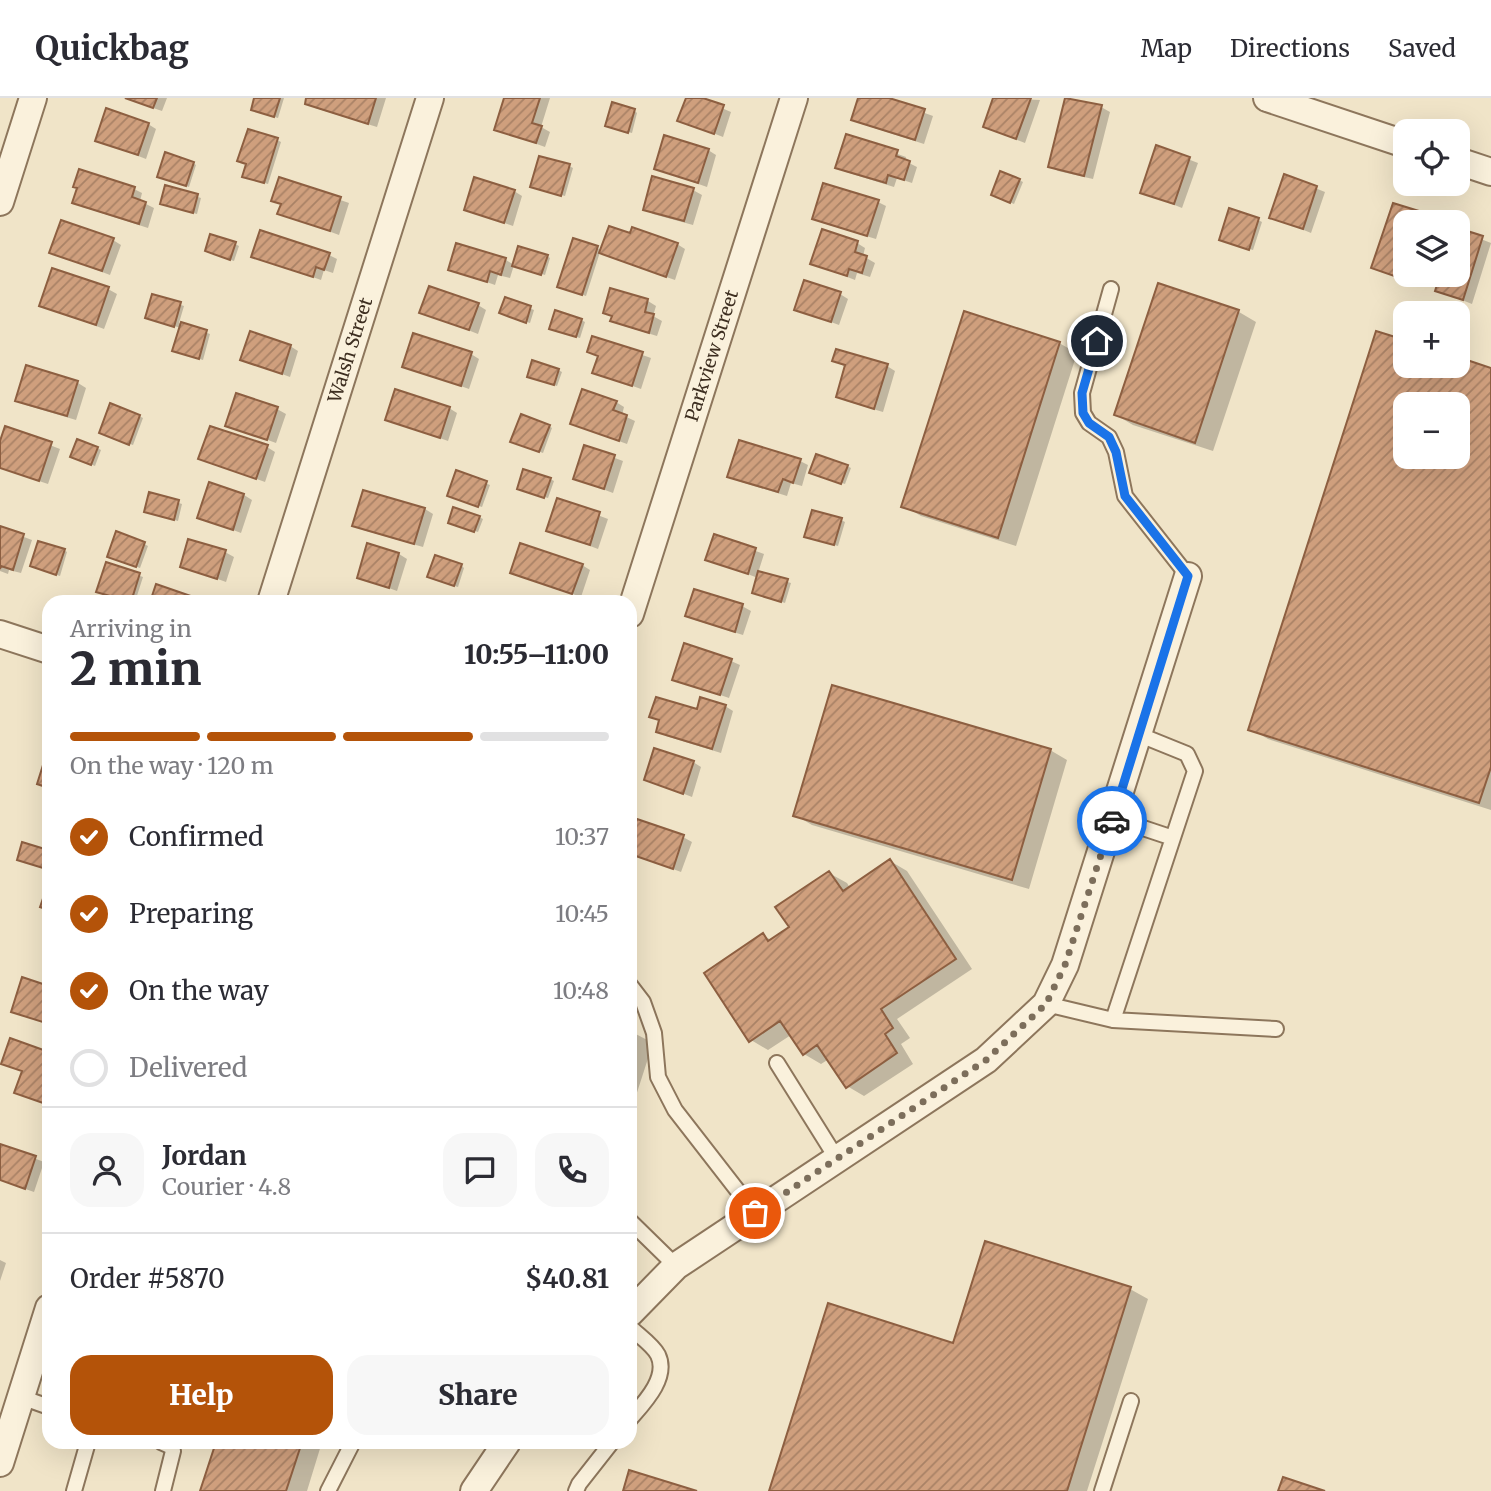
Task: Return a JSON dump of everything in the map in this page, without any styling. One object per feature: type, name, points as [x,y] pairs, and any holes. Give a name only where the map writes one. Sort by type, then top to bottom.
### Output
[{"type":"street","points":[[0,202],[33,98]]},
{"type":"street","name":"Walsh Street","points":[[273,595],[430,98]]},
{"type":"street","name":"Parkview Street","points":[[636,595],[793,98]]},
{"type":"street","points":[[1267,98],[1393,140]]},
{"type":"street","points":[[1470,165],[1491,172]]},
{"type":"street","points":[[637,1306],[676,1266],[986,1060],[1046,1004],[1065,965],[1140,735],[1188,576]]},
{"type":"street","points":[[0,634],[42,648]]},
{"type":"street","points":[[0,1463],[42,1330]]},
{"type":"street","points":[[474,1491],[502,1449]]},
{"type":"lane","points":[[1111,289],[1082,393],[1083,413],[1089,423],[1109,437],[1116,452],[1125,496],[1188,576]]},
{"type":"lane","points":[[1113,1020],[1195,771],[1187,754],[1140,735]]},
{"type":"lane","points":[[1113,818],[1173,838]]},
{"type":"lane","points":[[637,994],[643,1002],[654,1033],[657,1077],[675,1110],[755,1213]]},
{"type":"lane","points":[[1046,1004],[1113,1020],[1276,1029]]},
{"type":"lane","points":[[777,1063],[837,1159]]},
{"type":"lane","points":[[637,1228],[676,1266]]},
{"type":"lane","points":[[637,1334],[658,1355],[660,1369],[653,1390],[637,1410]]},
{"type":"lane","points":[[21,1397],[42,1404]]},
{"type":"lane","points":[[1102,1491],[1131,1401]]},
{"type":"lane","points":[[74,1491],[86,1449]]},
{"type":"lane","points":[[163,1491],[172,1449]]},
{"type":"lane","points":[[328,1491],[349,1449]]},
{"type":"lane","points":[[576,1491],[607,1449]]},
{"type":"building","points":[[125,98],[157,98],[153,108]]},
{"type":"building","points":[[254,98],[280,98],[274,117],[251,110]]},
{"type":"building","points":[[306,98],[376,98],[368,124],[305,104]]},
{"type":"building","points":[[504,98],[540,98],[532,123],[542,126],[536,143],[494,130]]},
{"type":"building","points":[[686,98],[703,98],[724,105],[714,134],[677,121]]},
{"type":"building","points":[[858,98],[889,98],[925,109],[915,140],[851,120]]},
{"type":"building","points":[[993,98],[1031,98],[1016,139],[983,127]]},
{"type":"building","points":[[1065,98],[1102,105],[1084,176],[1048,167]]},
{"type":"building","points":[[612,102],[635,109],[628,133],[605,126]]},
{"type":"building","points":[[106,108],[149,123],[138,155],[95,141]]},
{"type":"building","points":[[248,129],[278,138],[264,183],[242,177],[246,164],[237,161]]},
{"type":"building","points":[[846,134],[898,150],[896,156],[910,161],[904,180],[888,175],[886,183],[835,168]]},
{"type":"building","points":[[664,135],[709,149],[698,183],[654,169]]},
{"type":"building","points":[[1156,145],[1190,157],[1174,204],[1140,193]]},
{"type":"building","points":[[165,152],[194,162],[186,186],[157,177]]},
{"type":"building","points":[[539,156],[570,164],[561,196],[530,187]]},
{"type":"building","points":[[79,169],[135,187],[132,197],[146,202],[139,224],[72,203],[77,188],[73,187]]},
{"type":"building","points":[[1000,171],[1020,179],[1010,203],[991,195]]},
{"type":"building","points":[[1284,174],[1317,186],[1303,229],[1269,218]]},
{"type":"building","points":[[652,176],[694,188],[684,221],[643,210]]},
{"type":"building","points":[[279,177],[341,197],[330,231],[277,214],[281,204],[271,201]]},
{"type":"building","points":[[474,177],[515,190],[504,223],[464,210]]},
{"type":"building","points":[[823,183],[879,200],[867,236],[812,219]]},
{"type":"building","points":[[165,185],[198,194],[193,213],[160,204]]},
{"type":"building","points":[[1393,203],[1416,210],[1393,210],[1393,276],[1371,268]]},
{"type":"building","points":[[1229,208],[1259,218],[1249,250],[1219,240]]},
{"type":"building","points":[[61,220],[114,238],[102,271],[49,253]]},
{"type":"building","points":[[609,226],[630,233],[632,227],[678,243],[666,277],[599,253]]},
{"type":"building","points":[[822,229],[858,241],[855,252],[867,256],[862,273],[849,269],[847,276],[810,264]]},
{"type":"building","points":[[260,230],[330,253],[324,270],[316,267],[313,277],[251,257]]},
{"type":"building","points":[[1470,232],[1483,236],[1470,278]]},
{"type":"building","points":[[210,234],[236,242],[230,260],[205,251]]},
{"type":"building","points":[[573,238],[598,246],[582,295],[557,287]]},
{"type":"building","points":[[456,243],[506,258],[501,275],[490,271],[487,282],[448,270]]},
{"type":"building","points":[[518,246],[548,255],[541,275],[512,266]]},
{"type":"building","points":[[52,268],[109,287],[96,325],[39,306]]},
{"type":"building","points":[[804,280],[841,292],[831,322],[794,310]]},
{"type":"building","points":[[1158,283],[1239,310],[1195,443],[1114,415]]},
{"type":"building","points":[[429,286],[479,303],[469,330],[419,313]]},
{"type":"building","points":[[1436,287],[1467,287],[1463,300],[1435,291]]},
{"type":"building","points":[[610,288],[648,299],[645,312],[654,314],[649,333],[610,321],[612,316],[603,313]]},
{"type":"building","points":[[152,294],[181,302],[174,327],[145,318]]},
{"type":"building","points":[[505,297],[531,306],[526,323],[499,313]]},
{"type":"building","points":[[555,310],[582,319],[576,337],[549,329]]},
{"type":"building","points":[[964,311],[1060,342],[998,538],[901,507]]},
{"type":"building","points":[[181,322],[207,330],[199,359],[172,351]]},
{"type":"building","points":[[250,331],[291,345],[282,374],[240,360]]},
{"type":"building","points":[[1376,331],[1393,336],[1393,378],[1470,378],[1470,361],[1491,368],[1491,767],[1479,803],[1248,730]]},
{"type":"building","points":[[413,333],[472,352],[461,386],[402,367]]},
{"type":"building","points":[[592,336],[643,352],[632,386],[592,373],[598,356],[587,352]]},
{"type":"building","points":[[836,349],[888,364],[874,409],[836,397],[845,365],[832,361]]},
{"type":"building","points":[[532,360],[559,369],[554,385],[527,377]]},
{"type":"building","points":[[26,365],[78,381],[67,416],[15,401]]},
{"type":"building","points":[[395,389],[450,407],[440,438],[385,420]]},
{"type":"building","points":[[582,389],[617,401],[613,410],[627,415],[619,441],[570,424]]},
{"type":"building","points":[[236,393],[278,407],[267,440],[225,426]]},
{"type":"building","points":[[110,403],[140,415],[129,445],[99,433]]},
{"type":"building","points":[[521,414],[550,425],[539,452],[510,442]]},
{"type":"building","points":[[5,426],[52,442],[39,481],[0,468],[0,441]]},
{"type":"building","points":[[210,426],[268,445],[256,479],[198,459]]},
{"type":"building","points":[[77,439],[98,447],[91,465],[70,457]]},
{"type":"building","points":[[739,440],[801,459],[793,483],[783,479],[778,492],[727,477]]},
{"type":"building","points":[[584,445],[615,455],[604,489],[573,479]]},
{"type":"building","points":[[816,454],[848,465],[841,484],[809,473]]},
{"type":"building","points":[[523,469],[551,478],[544,498],[517,489]]},
{"type":"building","points":[[456,470],[487,481],[478,507],[447,496]]},
{"type":"building","points":[[209,482],[244,494],[233,530],[197,518]]},
{"type":"building","points":[[363,490],[425,508],[414,544],[352,526]]},
{"type":"building","points":[[149,492],[179,500],[174,520],[144,512]]},
{"type":"building","points":[[557,498],[600,512],[590,545],[546,531]]},
{"type":"building","points":[[453,507],[480,516],[474,532],[448,523]]},
{"type":"building","points":[[812,510],[842,518],[834,545],[804,537]]},
{"type":"building","points":[[0,526],[24,534],[13,570],[1,566],[0,569]]},
{"type":"building","points":[[116,531],[145,542],[136,567],[107,557]]},
{"type":"building","points":[[714,534],[756,548],[748,574],[705,560]]},
{"type":"building","points":[[188,539],[226,550],[217,579],[180,567]]},
{"type":"building","points":[[38,541],[65,549],[56,575],[30,566]]},
{"type":"building","points":[[367,543],[399,553],[389,588],[357,578]]},
{"type":"building","points":[[520,543],[583,564],[572,594],[510,573]]},
{"type":"building","points":[[435,555],[462,564],[454,586],[427,577]]},
{"type":"building","points":[[106,562],[140,573],[133,595],[106,595],[96,592]]},
{"type":"building","points":[[758,571],[788,579],[781,602],[752,593]]},
{"type":"building","points":[[156,584],[188,595],[152,595]]},
{"type":"building","points":[[694,589],[743,604],[735,632],[685,616]]},
{"type":"building","points":[[684,643],[732,659],[720,695],[672,680]]},
{"type":"building","points":[[832,685],[1051,749],[1012,880],[793,816]]},
{"type":"building","points":[[656,697],[697,709],[700,697],[726,705],[712,749],[656,732],[659,720],[649,717]]},
{"type":"building","points":[[654,748],[694,761],[683,794],[644,780]]},
{"type":"building","points":[[42,768],[42,786],[37,784]]},
{"type":"building","points":[[637,819],[684,835],[673,869],[637,856]]},
{"type":"building","points":[[22,842],[42,848],[42,868],[17,860]]},
{"type":"building","points":[[890,859],[956,959],[881,1009],[893,1028],[885,1034],[897,1053],[846,1088],[817,1045],[803,1055],[780,1021],[749,1042],[704,973],[763,933],[768,941],[789,927],[775,907],[829,871],[843,891]]},
{"type":"building","points":[[22,977],[42,984],[42,1022],[11,1012]]},
{"type":"building","points":[[10,1038],[42,1049],[42,1103],[14,1093],[22,1071],[1,1064]]},
{"type":"building","points":[[0,1144],[36,1156],[25,1189],[0,1180]]},
{"type":"building","points":[[985,1241],[1131,1287],[1067,1491],[769,1491],[828,1303],[953,1343]]},
{"type":"building","points":[[214,1449],[300,1449],[286,1491],[200,1491]]},
{"type":"building","points":[[629,1470],[697,1491],[623,1491]]},
{"type":"building","points":[[1283,1477],[1325,1491],[1278,1491]]},
{"type":"way so far","points":[[755,1213],[986,1060],[1046,1004],[1065,965],[1112,821]]},
{"type":"route","points":[[1097,341],[1082,393],[1083,413],[1089,423],[1109,437],[1116,452],[1125,496],[1188,576],[1112,821]]}]
